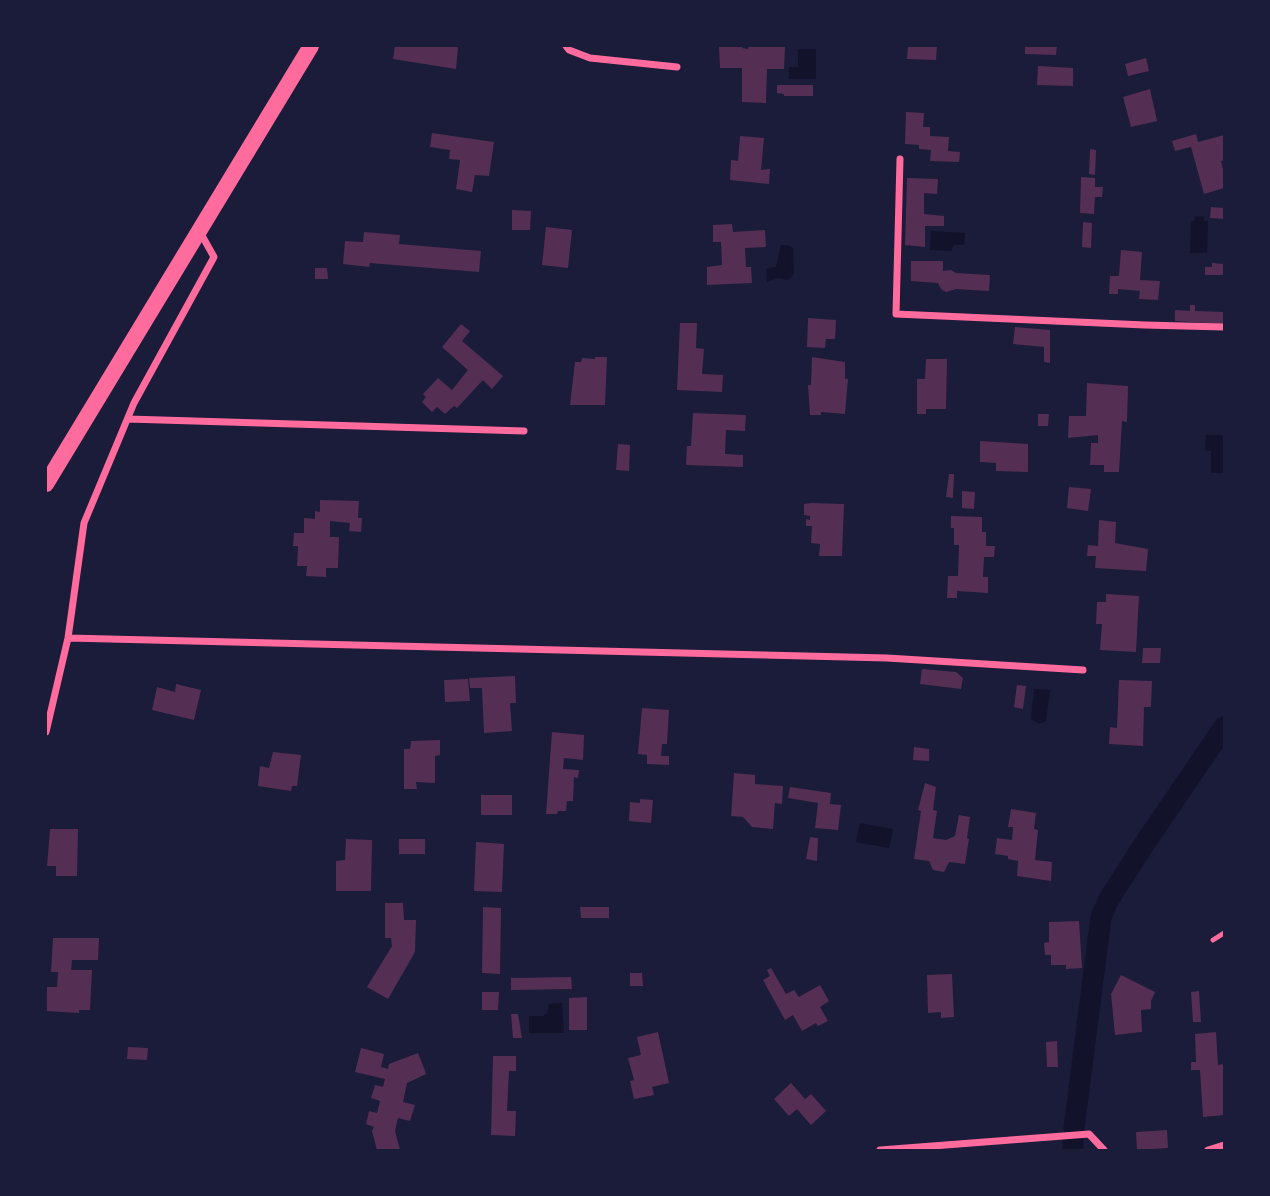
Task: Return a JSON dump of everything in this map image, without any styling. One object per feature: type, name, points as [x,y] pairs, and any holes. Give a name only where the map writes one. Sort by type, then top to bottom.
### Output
[{"type":"main road","points":[[46,484],[311,46]]},
{"type":"street","points":[[566,46],[569,50],[590,58],[677,67]]},
{"type":"street","points":[[900,159],[896,314],[1224,327]]},
{"type":"street","points":[[46,732],[68,638],[85,523],[128,419],[214,257],[199,230]]},
{"type":"street","points":[[128,419],[524,431]]},
{"type":"street","points":[[68,638],[887,658],[1083,670]]},
{"type":"street","points":[[880,1150],[1089,1134],[1104,1150]]},
{"type":"street","points":[[1208,1150],[1224,1145]]},
{"type":"lane","points":[[1213,940],[1224,933]]},
{"type":"shaded area","points":[[798,49],[816,49],[816,79],[789,79],[789,67],[798,67]]},
{"type":"shaded area","points":[[1195,216],[1204,217],[1204,221],[1208,221],[1207,253],[1190,253],[1191,221],[1194,221]]},
{"type":"shaded area","points":[[931,231],[965,233],[964,245],[954,245],[951,251],[930,250]]},
{"type":"shaded area","points":[[781,245],[793,248],[794,274],[788,280],[778,278],[767,282],[766,269],[776,267]]},
{"type":"shaded area","points":[[1206,435],[1224,435],[1224,473],[1211,473],[1211,451],[1205,450]]},
{"type":"shaded area","points":[[1034,689],[1050,690],[1046,721],[1039,724],[1031,719]]},
{"type":"shaded area","points":[[860,823],[893,829],[889,848],[856,842]]},
{"type":"shaded area","points":[[562,1003],[564,1033],[529,1033],[529,1016],[543,1016],[547,1013],[549,1004]]},
{"type":"building","points":[[395,46],[458,46],[456,69],[393,59]]},
{"type":"building","points":[[719,46],[742,46],[748,49],[749,46],[785,46],[784,69],[767,69],[766,103],[742,102],[742,68],[720,68]]},
{"type":"building","points":[[908,46],[937,46],[936,60],[907,59]]},
{"type":"building","points":[[1025,46],[1057,46],[1056,55],[1025,54]]},
{"type":"building","points":[[1146,58],[1149,71],[1128,76],[1125,64]]},
{"type":"building","points":[[1038,66],[1073,68],[1073,86],[1037,85]]},
{"type":"building","points":[[777,85],[813,85],[813,96],[784,96],[777,93]]},
{"type":"building","points":[[1150,89],[1157,121],[1131,127],[1123,97]]},
{"type":"building","points":[[906,112],[924,113],[923,127],[930,127],[930,136],[949,137],[948,151],[960,152],[959,162],[930,161],[931,150],[919,149],[919,145],[905,144]]},
{"type":"building","points":[[432,133],[494,142],[489,176],[475,175],[472,192],[456,189],[460,160],[449,159],[450,150],[430,147]]},
{"type":"building","points":[[1196,134],[1198,142],[1224,135],[1224,160],[1221,161],[1224,188],[1204,194],[1191,147],[1175,151],[1172,141]]},
{"type":"building","points":[[740,136],[764,138],[761,170],[770,169],[769,184],[730,180],[731,160],[738,161]]},
{"type":"building","points":[[1090,149],[1096,150],[1095,175],[1089,174]]},
{"type":"building","points":[[1081,177],[1095,178],[1095,187],[1103,187],[1102,197],[1095,197],[1094,214],[1080,213]]},
{"type":"building","points":[[907,178],[938,179],[937,194],[924,193],[924,214],[944,216],[944,226],[925,226],[925,247],[905,245]]},
{"type":"building","points":[[1211,207],[1224,208],[1224,219],[1210,218]]},
{"type":"building","points":[[512,210],[531,211],[530,230],[512,230]]},
{"type":"building","points":[[1083,222],[1092,223],[1091,248],[1082,247]]},
{"type":"building","points":[[732,224],[733,232],[765,230],[766,247],[745,248],[746,267],[751,267],[752,283],[707,285],[707,267],[722,265],[721,242],[713,242],[713,225]]},
{"type":"building","points":[[546,227],[572,230],[568,268],[542,265]]},
{"type":"building","points":[[364,232],[400,235],[399,244],[481,251],[479,272],[370,263],[369,267],[343,264],[345,241],[363,242]]},
{"type":"building","points":[[1121,250],[1142,252],[1140,280],[1160,281],[1158,300],[1139,299],[1140,291],[1118,289],[1118,294],[1109,294],[1110,276],[1119,276]]},
{"type":"building","points":[[911,261],[943,261],[943,271],[990,275],[989,291],[956,289],[946,292],[938,283],[911,281]]},
{"type":"building","points":[[1212,263],[1224,264],[1224,275],[1205,275],[1205,267],[1212,267]]},
{"type":"building","points":[[315,268],[327,268],[328,279],[315,279]]},
{"type":"building","points":[[1190,305],[1195,305],[1195,311],[1224,312],[1224,324],[1175,321],[1175,310],[1190,311]]},
{"type":"building","points":[[808,318],[836,320],[835,339],[826,339],[825,348],[807,347]]},
{"type":"building","points":[[680,323],[697,323],[696,348],[704,349],[702,374],[723,375],[722,392],[677,390]]},
{"type":"building","points":[[461,324],[470,331],[462,341],[503,376],[492,389],[483,380],[457,408],[454,406],[445,414],[437,407],[432,412],[422,402],[426,397],[423,394],[438,378],[452,390],[468,370],[442,347]]},
{"type":"building","points":[[1015,327],[1050,330],[1050,363],[1044,362],[1044,347],[1013,344]]},
{"type":"building","points":[[607,357],[605,405],[570,405],[575,362],[581,362],[582,358]]},
{"type":"building","points":[[812,357],[845,362],[845,379],[848,379],[845,414],[821,412],[821,415],[810,415],[808,385],[811,385]]},
{"type":"building","points":[[926,359],[947,359],[946,409],[926,409],[926,414],[917,414],[917,379],[925,379]]},
{"type":"building","points":[[1087,383],[1128,386],[1127,422],[1122,421],[1119,472],[1104,472],[1104,465],[1090,465],[1091,443],[1098,443],[1098,435],[1068,438],[1069,416],[1086,416]]},
{"type":"building","points":[[693,413],[746,415],[745,431],[726,430],[725,454],[743,455],[743,467],[686,465],[687,446],[691,446]]},
{"type":"building","points":[[1038,414],[1049,414],[1048,426],[1038,426]]},
{"type":"building","points":[[980,441],[1028,444],[1028,472],[996,471],[996,463],[980,462]]},
{"type":"building","points":[[618,444],[630,445],[629,471],[616,470]]},
{"type":"building","points":[[949,474],[954,474],[953,498],[946,497]]},
{"type":"building","points":[[1069,487],[1091,489],[1088,511],[1067,508]]},
{"type":"building","points":[[962,491],[975,492],[974,509],[962,508]]},
{"type":"building","points":[[320,500],[359,501],[361,532],[349,531],[350,523],[330,521],[330,537],[339,537],[338,568],[326,568],[326,577],[306,576],[307,566],[297,566],[298,546],[293,546],[294,533],[304,533],[304,518],[315,519],[315,511],[320,512]]},
{"type":"building","points":[[804,504],[844,504],[842,556],[819,556],[820,544],[811,543],[812,526],[806,526],[806,519],[810,520],[810,516],[804,515]]},
{"type":"building","points":[[951,516],[982,517],[986,546],[995,546],[994,557],[984,557],[983,577],[988,577],[988,593],[957,591],[957,598],[947,598],[948,576],[958,576],[959,545],[954,545]]},
{"type":"building","points":[[1099,520],[1116,522],[1115,543],[1148,549],[1146,571],[1095,568],[1096,556],[1087,556],[1088,545],[1098,546]]},
{"type":"building","points":[[1106,594],[1139,596],[1136,652],[1100,650],[1102,624],[1096,624],[1097,602],[1106,602]]},
{"type":"building","points":[[1143,648],[1161,648],[1160,663],[1142,663]]},
{"type":"building","points":[[922,669],[956,672],[963,678],[961,689],[920,684]]},
{"type":"building","points":[[515,676],[516,703],[510,703],[512,731],[484,733],[482,688],[470,688],[469,678]]},
{"type":"building","points":[[468,679],[470,701],[445,702],[444,680]]},
{"type":"building","points":[[1119,680],[1152,681],[1151,707],[1144,707],[1143,746],[1109,744],[1110,727],[1117,728]]},
{"type":"building","points":[[176,684],[201,690],[194,720],[152,710],[157,687],[175,692]]},
{"type":"building","points":[[1017,685],[1026,686],[1023,709],[1014,707]]},
{"type":"building","points":[[642,708],[669,710],[667,744],[662,744],[661,756],[669,756],[669,765],[647,764],[647,755],[638,754]]},
{"type":"building","points":[[552,732],[584,735],[583,760],[564,758],[563,769],[579,770],[578,778],[574,777],[573,801],[567,801],[566,811],[546,814]]},
{"type":"building","points":[[440,740],[440,755],[435,756],[435,783],[416,782],[417,789],[404,789],[404,749],[410,749],[411,741]]},
{"type":"building","points":[[914,747],[929,749],[929,761],[913,760]]},
{"type":"building","points":[[273,752],[301,755],[297,786],[292,786],[291,791],[258,786],[260,766],[269,768]]},
{"type":"building","points":[[734,773],[755,775],[755,784],[783,786],[782,804],[775,803],[773,829],[752,827],[743,817],[731,816]]},
{"type":"building","points":[[925,783],[936,787],[933,810],[937,811],[933,838],[946,840],[955,836],[959,815],[970,817],[965,864],[949,862],[944,872],[933,870],[929,861],[914,859],[921,811],[918,810]]},
{"type":"building","points":[[790,787],[831,793],[830,804],[841,805],[838,830],[815,828],[818,803],[788,798]]},
{"type":"building","points":[[481,795],[512,795],[512,815],[481,815]]},
{"type":"building","points":[[640,799],[653,800],[651,823],[629,821],[630,802],[640,803]]},
{"type":"building","points":[[1011,809],[1036,813],[1034,829],[1038,830],[1035,860],[1052,862],[1051,881],[1017,876],[1018,861],[995,854],[997,838],[1012,840],[1013,827],[1008,827]]},
{"type":"building","points":[[50,829],[78,829],[77,876],[56,876],[56,866],[47,866]]},
{"type":"building","points":[[810,837],[818,838],[817,861],[806,859]]},
{"type":"building","points":[[346,839],[372,840],[371,891],[336,891],[336,861],[345,860]]},
{"type":"building","points":[[399,839],[425,839],[425,854],[399,854]]},
{"type":"building","points":[[476,842],[504,844],[502,892],[474,891]]},
{"type":"building","points":[[385,903],[403,903],[404,920],[416,920],[415,952],[388,999],[367,987],[392,946],[391,938],[385,938]]},
{"type":"building","points":[[483,907],[501,908],[500,974],[482,973]]},
{"type":"building","points":[[580,907],[609,907],[609,918],[581,918]]},
{"type":"building","points":[[1079,921],[1082,968],[1066,969],[1066,965],[1051,965],[1051,955],[1045,955],[1044,943],[1049,942],[1049,922]]},
{"type":"building","points":[[53,938],[99,938],[98,960],[72,960],[71,970],[92,970],[90,1010],[79,1010],[79,1013],[46,1011],[46,987],[57,987],[58,972],[51,972]]},
{"type":"building","points":[[771,968],[786,994],[794,990],[799,997],[820,985],[829,1001],[820,1007],[828,1021],[818,1026],[816,1023],[802,1031],[793,1015],[785,1020],[763,980],[770,976],[767,970]]},
{"type":"building","points":[[630,973],[642,973],[643,986],[630,986]]},
{"type":"building","points":[[952,974],[954,1017],[941,1018],[941,1012],[928,1013],[927,975]]},
{"type":"building","points":[[1121,975],[1155,992],[1151,1009],[1141,1010],[1142,1032],[1115,1035],[1111,994]]},
{"type":"building","points":[[571,977],[572,989],[511,990],[511,978]]},
{"type":"building","points":[[1199,991],[1201,1022],[1193,1022],[1191,992]]},
{"type":"building","points":[[482,992],[499,992],[498,1010],[482,1010]]},
{"type":"building","points":[[587,997],[587,1030],[569,1030],[569,998]]},
{"type":"building","points":[[511,1014],[518,1014],[522,1038],[513,1038]]},
{"type":"building","points":[[658,1032],[669,1083],[652,1087],[654,1095],[634,1099],[630,1081],[634,1080],[628,1058],[641,1055],[637,1037]]},
{"type":"building","points":[[1216,1032],[1218,1065],[1224,1064],[1224,1115],[1203,1117],[1200,1070],[1191,1070],[1191,1062],[1196,1062],[1195,1034]]},
{"type":"building","points":[[1057,1041],[1058,1067],[1047,1067],[1046,1042]]},
{"type":"building","points":[[128,1047],[148,1048],[147,1060],[127,1059]]},
{"type":"building","points":[[361,1048],[384,1054],[381,1067],[388,1069],[389,1064],[418,1053],[424,1068],[426,1074],[407,1083],[403,1102],[415,1105],[410,1121],[398,1118],[395,1131],[400,1150],[377,1150],[372,1131],[374,1127],[366,1124],[369,1111],[377,1113],[380,1101],[371,1098],[375,1085],[383,1087],[385,1079],[355,1072]]},
{"type":"building","points":[[493,1056],[516,1056],[516,1071],[509,1071],[507,1111],[516,1111],[515,1136],[491,1135]]},
{"type":"building","points":[[791,1083],[805,1099],[811,1094],[826,1111],[811,1125],[797,1109],[789,1116],[774,1099]]},
{"type":"building","points":[[1167,1130],[1168,1148],[1137,1150],[1136,1132]]},
{"type":"waterway","points":[[1074,1128],[1101,917],[1109,899],[1143,846],[1224,727]]},
{"type":"waterway","points":[[1073,1139],[1073,1150]]}]
